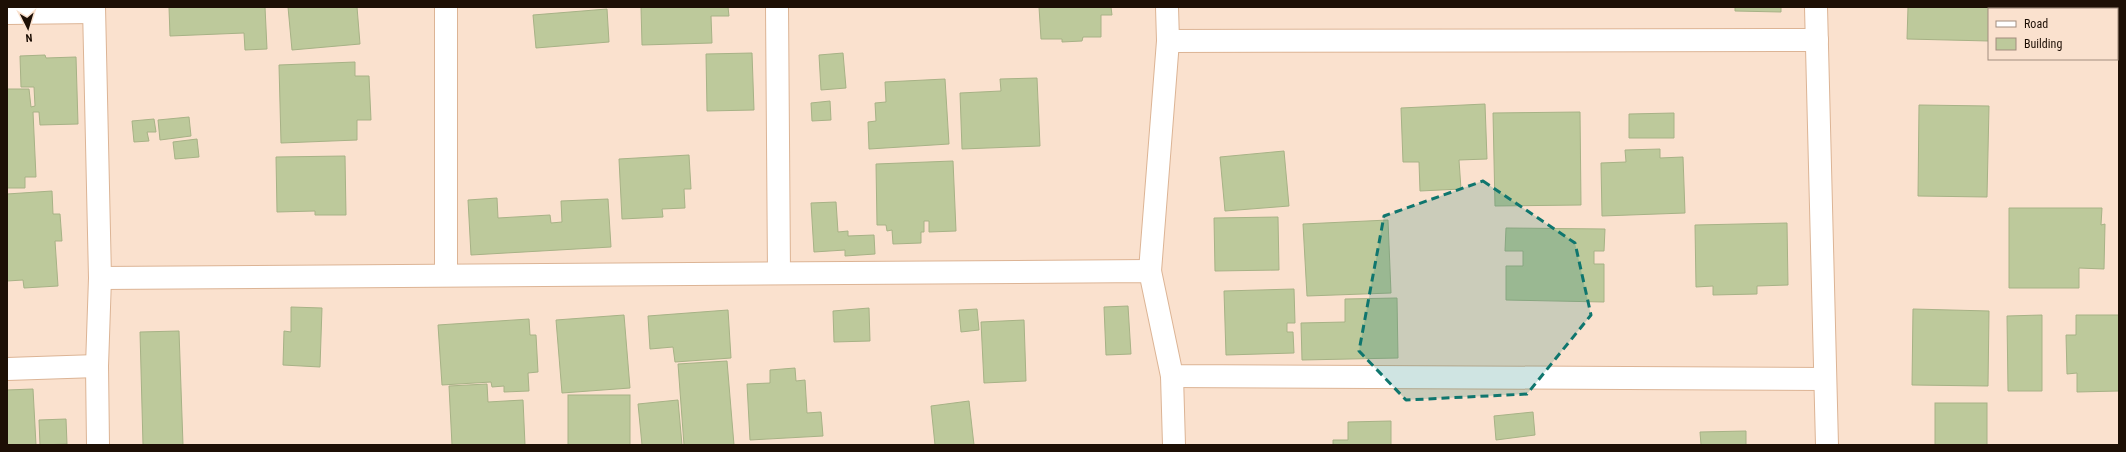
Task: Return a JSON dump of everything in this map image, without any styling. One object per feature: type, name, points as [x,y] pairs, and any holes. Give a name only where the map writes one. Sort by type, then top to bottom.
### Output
[{"type":"street","points":[[446,7],[446,274]]},
{"type":"street","points":[[777,7],[779,273]]},
{"type":"street","points":[[1167,7],[1168,41],[1150,271],[1172,376],[1174,445]]},
{"type":"street","points":[[1816,7],[1827,445]]},
{"type":"street","points":[[7,13],[94,10],[100,278],[97,366],[98,445]]},
{"type":"street","points":[[1168,41],[1817,40]]},
{"type":"street","points":[[100,278],[446,274],[1150,271]]},
{"type":"street","points":[[7,369],[97,366]]},
{"type":"street","points":[[1172,376],[1825,379]]},
{"type":"highlighted area","points":[[1483,181],[1575,243],[1591,315],[1527,394],[1406,400],[1359,351],[1384,216]]},
{"type":"building","points":[[169,7],[265,7],[267,49],[245,50],[244,33],[170,36]]},
{"type":"building","points":[[288,7],[357,7],[360,44],[292,50]]},
{"type":"building","points":[[641,7],[728,7],[729,16],[711,16],[712,43],[642,45]]},
{"type":"building","points":[[1039,7],[1111,7],[1112,15],[1101,15],[1101,37],[1083,37],[1082,41],[1062,42],[1062,39],[1041,39]]},
{"type":"building","points":[[1735,7],[1781,7],[1781,12],[1735,11]]},
{"type":"building","points":[[1908,7],[1990,7],[1988,8],[1988,41],[1907,39]]},
{"type":"building","points":[[2002,7],[2074,7],[2074,8]]},
{"type":"building","points":[[2119,7],[2119,38],[2118,8],[2084,8]]},
{"type":"building","points":[[607,9],[609,42],[536,48],[533,15]]},
{"type":"building","points":[[752,53],[754,110],[707,111],[706,54]]},
{"type":"building","points":[[843,53],[846,88],[821,90],[819,55]]},
{"type":"building","points":[[45,55],[46,58],[76,57],[78,124],[40,125],[39,112],[33,112],[36,177],[25,177],[25,188],[7,188],[7,89],[29,89],[31,107],[35,106],[34,87],[21,87],[20,56]]},
{"type":"building","points":[[355,62],[355,76],[369,76],[371,120],[357,120],[357,140],[281,143],[279,65]]},
{"type":"building","points":[[1037,78],[1040,146],[962,149],[960,93],[1001,91],[1000,79]]},
{"type":"building","points":[[945,79],[949,144],[869,149],[868,122],[876,121],[875,103],[886,102],[885,82]]},
{"type":"building","points":[[830,101],[831,120],[812,121],[811,103]]},
{"type":"building","points":[[1485,104],[1487,159],[1459,160],[1461,189],[1420,191],[1419,162],[1403,162],[1401,108]]},
{"type":"building","points":[[1919,105],[1989,106],[1987,197],[1918,196]]},
{"type":"building","points":[[1580,112],[1581,205],[1495,206],[1493,113]]},
{"type":"building","points":[[1674,113],[1674,138],[1629,138],[1629,114]]},
{"type":"building","points":[[189,117],[191,136],[160,140],[158,120]]},
{"type":"building","points":[[154,119],[156,132],[147,132],[149,141],[134,142],[132,121]]},
{"type":"building","points":[[197,139],[199,157],[175,159],[173,142]]},
{"type":"building","points":[[1660,149],[1660,158],[1683,157],[1685,213],[1602,216],[1601,163],[1626,162],[1625,150]]},
{"type":"building","points":[[1284,151],[1289,206],[1225,211],[1220,157]]},
{"type":"building","points":[[689,155],[691,189],[684,189],[685,208],[662,209],[663,217],[622,219],[619,159]]},
{"type":"building","points":[[345,156],[346,215],[315,215],[315,211],[277,212],[276,157]]},
{"type":"building","points":[[953,161],[956,231],[929,232],[929,221],[924,221],[924,232],[921,232],[921,243],[893,244],[892,230],[887,231],[886,225],[877,225],[876,164]]},
{"type":"building","points":[[52,191],[53,214],[60,214],[62,241],[55,241],[58,286],[24,288],[23,280],[7,281],[7,194]]},
{"type":"building","points":[[497,198],[498,218],[550,215],[551,223],[562,222],[561,201],[608,199],[611,247],[471,255],[468,200]]},
{"type":"building","points":[[836,202],[838,232],[848,231],[848,236],[874,235],[875,254],[845,256],[845,250],[814,252],[811,203]]},
{"type":"building","points":[[2009,208],[2102,208],[2101,225],[2105,224],[2104,269],[2079,268],[2079,288],[2009,288]]},
{"type":"building","points":[[1278,217],[1279,270],[1215,271],[1214,218]]},
{"type":"building","points":[[1388,220],[1391,293],[1307,296],[1303,224]]},
{"type":"building","points":[[1787,223],[1788,285],[1757,286],[1757,294],[1713,295],[1713,286],[1696,287],[1695,225]]},
{"type":"building","points":[[1506,228],[1605,229],[1604,251],[1594,251],[1594,264],[1604,264],[1604,302],[1506,300],[1506,266],[1523,266],[1523,251],[1505,251]]},
{"type":"building","points":[[1294,289],[1295,323],[1287,323],[1287,332],[1293,332],[1294,353],[1226,355],[1224,291]]},
{"type":"building","points":[[1397,298],[1398,358],[1302,360],[1301,323],[1345,322],[1345,299]]},
{"type":"building","points":[[1128,306],[1131,354],[1106,355],[1104,307]]},
{"type":"building","points":[[291,307],[322,308],[320,367],[283,365],[284,331],[291,332]]},
{"type":"building","points":[[869,308],[870,341],[834,342],[833,311]]},
{"type":"building","points":[[977,309],[979,330],[961,332],[959,310]]},
{"type":"building","points":[[1913,309],[1989,311],[1988,386],[1912,385]]},
{"type":"building","points":[[728,310],[731,358],[675,362],[673,347],[650,349],[648,316]]},
{"type":"building","points":[[624,315],[630,388],[562,393],[556,320]]},
{"type":"building","points":[[2042,315],[2042,391],[2008,391],[2007,316]]},
{"type":"building","points":[[2076,315],[2119,315],[2119,391],[2077,392],[2077,373],[2067,374],[2066,335],[2076,335]]},
{"type":"building","points":[[529,319],[530,335],[536,335],[538,372],[528,373],[529,391],[504,392],[504,386],[492,387],[491,382],[442,385],[438,325]]},
{"type":"building","points":[[1024,320],[1026,381],[984,383],[981,322]]},
{"type":"building","points":[[179,331],[183,445],[143,445],[140,332]]},
{"type":"building","points":[[727,361],[734,445],[684,445],[678,364]]},
{"type":"building","points":[[795,368],[796,381],[805,380],[807,413],[821,412],[823,436],[750,440],[747,384],[770,383],[770,370]]},
{"type":"building","points":[[487,384],[488,402],[523,400],[525,445],[452,445],[449,386]]},
{"type":"building","points":[[33,389],[36,445],[7,445],[7,390]]},
{"type":"building","points":[[568,395],[630,395],[630,445],[568,445]]},
{"type":"building","points":[[678,400],[682,445],[642,445],[638,404]]},
{"type":"building","points":[[969,401],[974,445],[935,445],[931,406]]},
{"type":"building","points":[[1935,403],[1987,403],[1987,445],[1935,445]]},
{"type":"building","points":[[1533,412],[1535,435],[1496,440],[1494,416]]},
{"type":"building","points":[[66,419],[67,444],[40,445],[39,420]]},
{"type":"building","points":[[1391,421],[1391,445],[1333,445],[1333,440],[1348,440],[1348,422]]},
{"type":"building","points":[[1746,431],[1746,445],[1701,445],[1700,432]]}]
